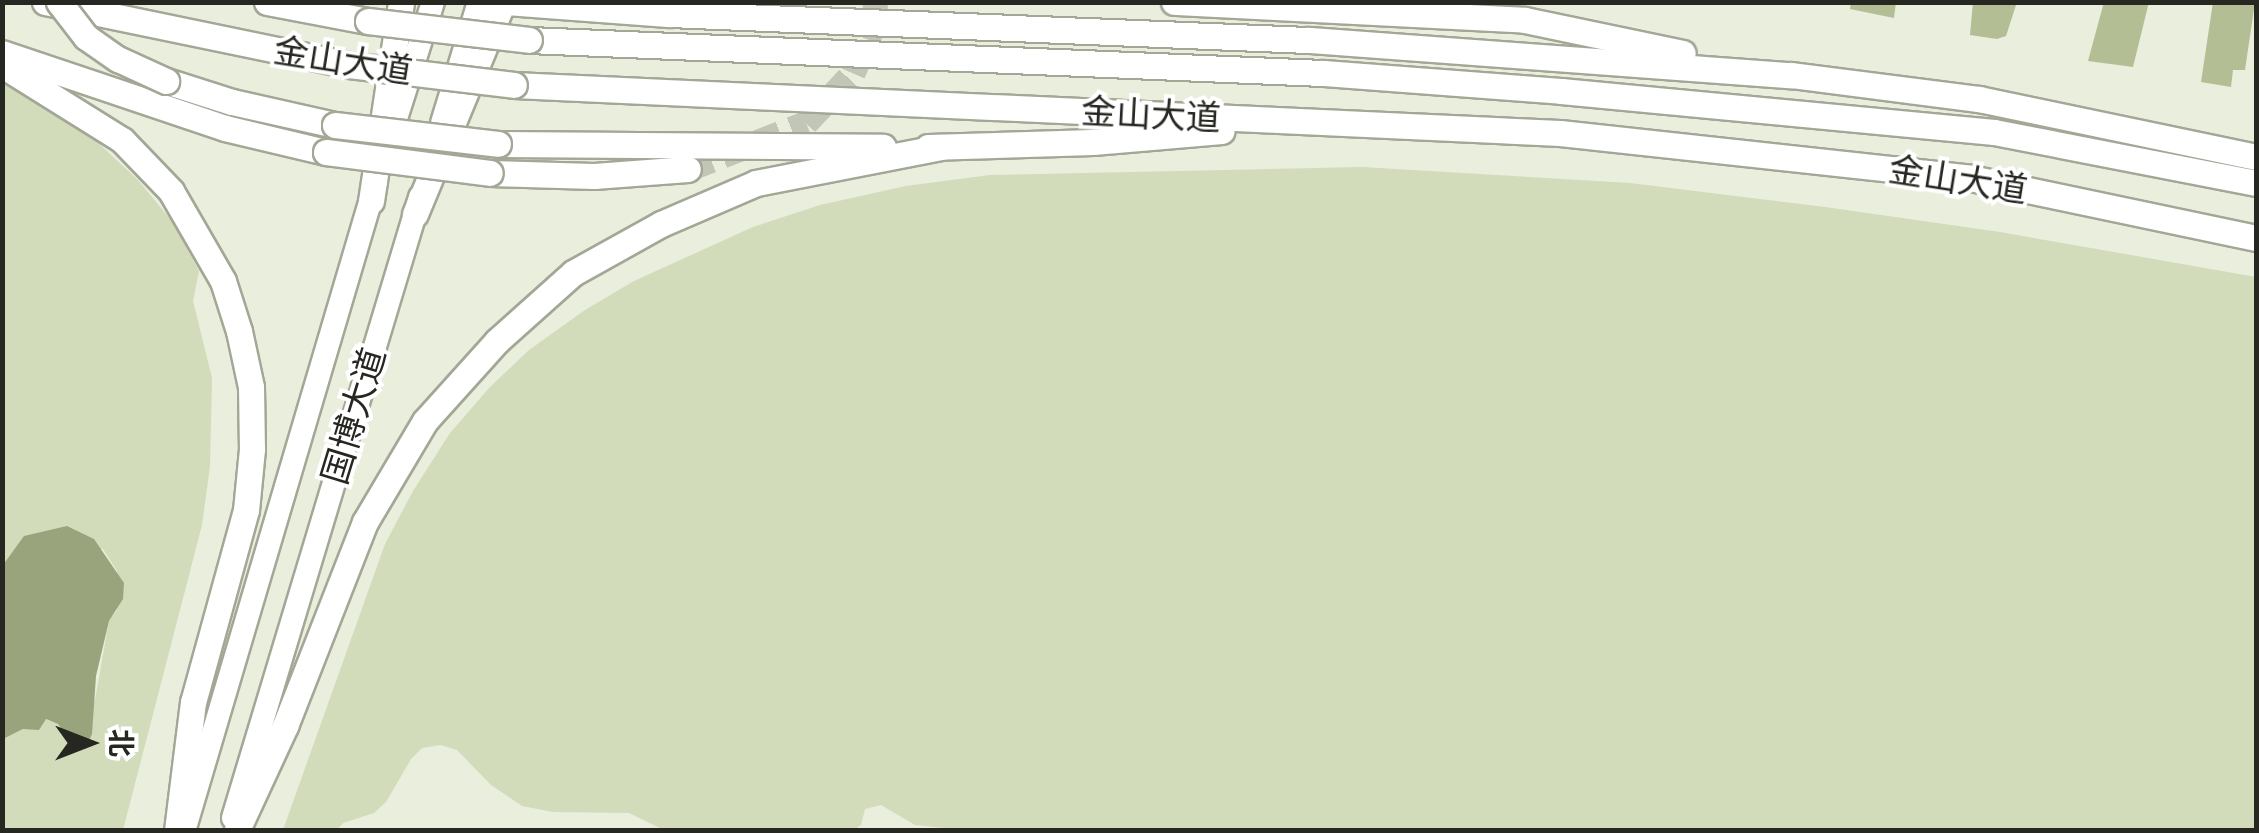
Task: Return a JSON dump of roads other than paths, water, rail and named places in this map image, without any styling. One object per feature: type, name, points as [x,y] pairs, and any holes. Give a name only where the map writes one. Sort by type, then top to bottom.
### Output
[{"type":"highway","name":"金山大道","points":[[45,2],[349,65],[514,85],[1560,133],[1971,178],[2256,238]]},
{"type":"highway","points":[[59,2],[86,37],[118,59],[166,81],[232,102],[335,126],[498,144],[941,147],[1093,142],[1321,123]]},
{"type":"highway","name":"金山大道","points":[[267,2],[368,21],[529,40],[1323,73],[1562,91],[1994,132],[2256,183]]},
{"type":"highway","points":[[371,200],[401,2]]},
{"type":"highway","points":[[415,214],[504,2],[1310,40],[1791,75],[1979,99],[2256,157]]},
{"type":"highway","points":[[1174,2],[1525,20],[1791,75]]},
{"type":"highway","points":[[2,53],[225,128],[326,152],[490,173],[594,176],[688,169]]},
{"type":"highway","points":[[2,65],[122,140],[171,192],[223,281],[239,331],[250,387],[252,449],[246,510],[193,702],[177,830]]},
{"type":"highway","points":[[233,830],[285,726],[365,522],[425,421],[496,341],[573,274],[661,224],[756,183],[941,147]]},
{"type":"main road","name":"国博大道","points":[[184,830],[432,2]]},
{"type":"main road","name":"国博大道","points":[[233,830],[479,2]]},
{"type":"tunnel","points":[[688,169],[806,123],[853,73],[876,20],[875,2]]}]
